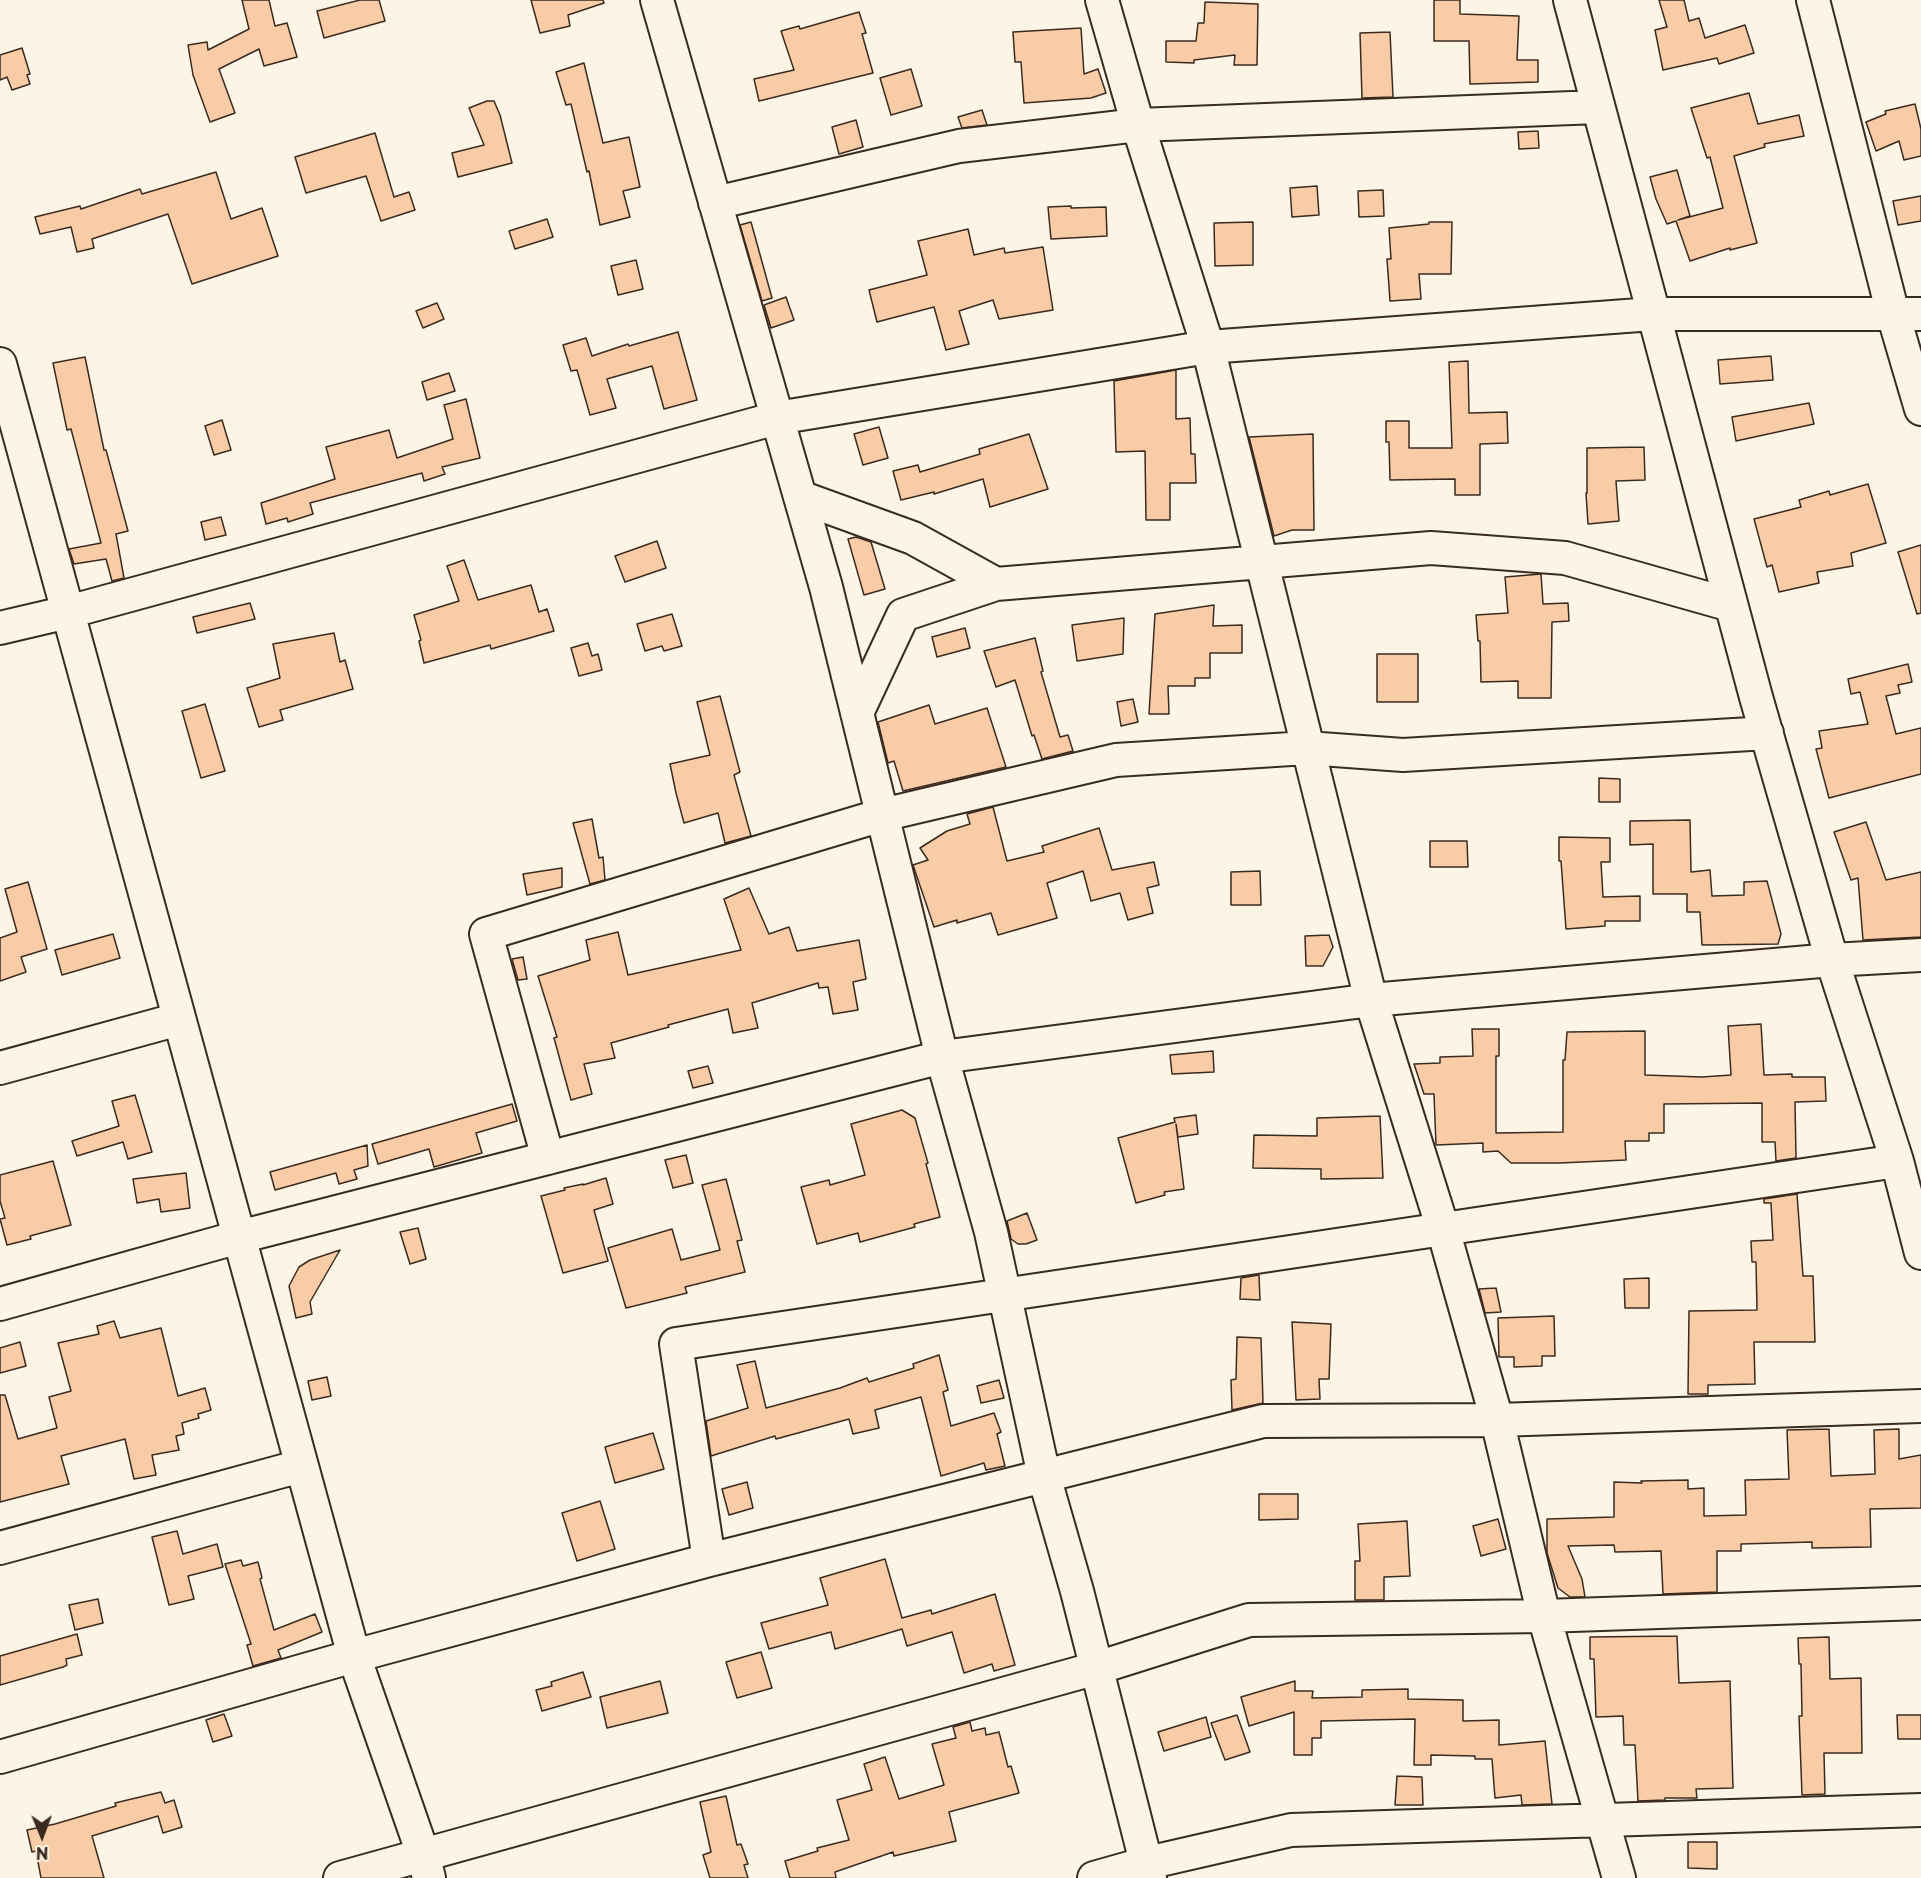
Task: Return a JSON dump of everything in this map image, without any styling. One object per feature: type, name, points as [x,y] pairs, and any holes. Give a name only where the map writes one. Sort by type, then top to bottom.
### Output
[{"type":"street","points":[[657,0],[826,587],[942,1057],[991,1232],[1044,1476],[1077,1591],[1148,1871]]},
{"type":"street","points":[[1102,0],[1138,125],[1208,347],[1371,1000],[1443,1229],[1497,1420],[1544,1616],[1604,1820],[1618,1878]]},
{"type":"street","points":[[1570,0],[1767,733],[1832,960],[1897,1161],[1921,1253]]},
{"type":"street","points":[[1814,0],[1907,314],[1921,409]]},
{"type":"street","points":[[716,203],[960,146],[1138,125],[1598,107]]},
{"type":"street","points":[[0,628],[68,612],[777,418],[1208,347],[1653,314],[1907,314]]},
{"type":"street","points":[[0,364],[354,1656],[426,1866]]},
{"type":"street","points":[[800,497],[913,538],[996,584]]},
{"type":"street","points":[[857,713],[903,615],[996,584],[1431,548],[1565,558],[1731,604]]},
{"type":"street","points":[[548,1158],[486,934],[882,815],[1116,760],[1307,748],[1402,755],[1767,733]]},
{"type":"street","points":[[0,1304],[239,1237],[942,1057],[1371,1000],[1832,960],[1921,955]]},
{"type":"street","points":[[0,1068],[179,1019]]},
{"type":"street","points":[[709,1560],[676,1344],[1897,1161]]},
{"type":"street","points":[[0,1757],[354,1656],[709,1560],[1263,1421],[1497,1420],[1921,1406]]},
{"type":"street","points":[[0,1548],[301,1466]]},
{"type":"street","points":[[340,1878],[426,1866],[1096,1668],[1249,1620],[1544,1616],[1921,1603]]},
{"type":"street","points":[[1094,1878],[1148,1871],[1291,1830],[1921,1810]]},
{"type":"building","points":[[242,0],[269,0],[275,26],[287,23],[297,57],[264,66],[259,49],[219,69],[235,113],[210,122],[193,75],[188,45],[207,42],[208,50],[249,29]]},
{"type":"building","points":[[360,0],[379,0],[385,21],[324,38],[317,11]]},
{"type":"building","points":[[531,0],[603,0],[604,3],[568,15],[570,26],[540,33]]},
{"type":"building","points":[[1434,0],[1460,0],[1460,14],[1519,16],[1517,60],[1538,60],[1538,82],[1470,84],[1469,41],[1434,41]]},
{"type":"building","points":[[1659,0],[1684,0],[1689,21],[1699,18],[1705,38],[1745,25],[1754,53],[1719,64],[1717,58],[1663,70],[1655,30],[1667,27]]},
{"type":"building","points":[[1205,2],[1258,4],[1257,65],[1234,65],[1235,55],[1194,60],[1194,63],[1166,62],[1166,41],[1196,41],[1198,23],[1204,23]]},
{"type":"building","points":[[859,12],[866,33],[862,34],[873,73],[759,101],[754,79],[794,70],[781,31],[799,26],[800,29]]},
{"type":"building","points":[[1081,28],[1084,74],[1098,69],[1106,93],[1091,98],[1024,103],[1021,62],[1015,62],[1013,32]]},
{"type":"building","points":[[1390,32],[1393,97],[1362,98],[1360,33]]},
{"type":"building","points":[[22,48],[30,74],[27,75],[30,84],[12,90],[7,77],[0,80],[0,55]]},
{"type":"building","points":[[584,63],[603,143],[629,137],[640,187],[623,191],[630,217],[600,225],[589,171],[587,172],[571,104],[566,105],[556,72]]},
{"type":"building","points":[[911,69],[922,106],[891,115],[880,78]]},
{"type":"building","points":[[1749,93],[1758,124],[1799,115],[1804,136],[1764,144],[1765,147],[1734,156],[1757,243],[1730,250],[1730,248],[1690,261],[1676,221],[1667,224],[1656,199],[1650,177],[1677,170],[1690,216],[1678,220],[1723,208],[1710,157],[1707,158],[1691,108]]},
{"type":"building","points":[[487,101],[494,101],[500,115],[512,163],[458,177],[452,153],[484,145],[469,108]]},
{"type":"building","points":[[1915,104],[1921,129],[1921,156],[1904,160],[1899,141],[1876,151],[1866,122],[1886,114],[1885,111]]},
{"type":"building","points":[[982,110],[987,125],[962,128],[958,117]]},
{"type":"building","points":[[856,120],[863,147],[839,154],[832,127]]},
{"type":"building","points":[[1538,131],[1539,148],[1519,149],[1518,132]]},
{"type":"building","points":[[375,133],[394,197],[409,192],[415,210],[381,221],[366,176],[306,193],[295,157]]},
{"type":"building","points":[[216,172],[231,219],[262,208],[278,256],[192,284],[168,214],[92,239],[94,248],[77,252],[71,227],[40,234],[35,217],[80,206],[81,209],[140,189],[142,194]]},
{"type":"building","points":[[1317,186],[1319,215],[1292,217],[1290,188]]},
{"type":"building","points":[[1383,190],[1384,216],[1359,217],[1358,191]]},
{"type":"building","points":[[1921,196],[1921,221],[1898,225],[1893,201]]},
{"type":"building","points":[[1071,206],[1071,208],[1106,207],[1107,236],[1051,239],[1048,207]]},
{"type":"building","points":[[547,219],[553,237],[515,249],[509,231]]},
{"type":"building","points":[[751,222],[772,298],[762,301],[740,225]]},
{"type":"building","points":[[1253,222],[1253,265],[1215,266],[1214,223]]},
{"type":"building","points":[[1429,222],[1452,222],[1451,274],[1419,274],[1421,299],[1390,301],[1387,259],[1391,259],[1389,228],[1429,224]]},
{"type":"building","points":[[968,229],[974,255],[1004,248],[1005,253],[1043,247],[1053,310],[999,319],[993,300],[959,311],[969,344],[946,350],[934,307],[877,322],[869,290],[927,275],[918,241]]},
{"type":"building","points":[[636,260],[643,289],[618,295],[611,266]]},
{"type":"building","points":[[786,297],[794,320],[771,328],[764,305]]},
{"type":"building","points":[[437,303],[444,319],[423,328],[416,311]]},
{"type":"building","points":[[678,332],[697,400],[664,409],[652,366],[607,379],[616,408],[590,415],[577,370],[571,371],[563,345],[586,338],[592,356],[628,344],[629,346]]},
{"type":"building","points":[[1771,356],[1773,380],[1720,384],[1718,360]]},
{"type":"building","points":[[85,357],[104,450],[106,450],[128,531],[116,534],[124,578],[112,581],[106,559],[74,564],[69,549],[101,543],[71,429],[67,430],[53,363]]},
{"type":"building","points":[[1468,361],[1469,413],[1507,412],[1508,443],[1480,444],[1480,495],[1455,495],[1455,479],[1390,480],[1386,421],[1409,421],[1409,448],[1452,448],[1449,362]]},
{"type":"building","points":[[1176,370],[1176,419],[1190,418],[1191,454],[1195,454],[1196,483],[1170,483],[1170,520],[1146,520],[1145,451],[1116,452],[1114,381]]},
{"type":"building","points":[[449,373],[455,391],[427,400],[422,382]]},
{"type":"building","points":[[466,399],[480,458],[442,467],[445,474],[424,481],[422,473],[310,503],[313,514],[288,522],[287,518],[266,524],[261,503],[335,479],[326,447],[389,430],[397,458],[453,439],[444,405]]},
{"type":"building","points":[[1809,403],[1814,424],[1736,441],[1732,417]]},
{"type":"building","points":[[222,420],[231,450],[214,455],[205,426]]},
{"type":"building","points":[[879,427],[888,458],[863,465],[854,434]]},
{"type":"building","points":[[1029,434],[1048,489],[990,507],[983,479],[934,494],[934,492],[901,500],[893,471],[918,465],[920,472],[980,454],[979,449]]},
{"type":"building","points":[[1313,434],[1314,530],[1292,530],[1274,536],[1249,437]]},
{"type":"building","points":[[1644,447],[1645,480],[1616,481],[1619,521],[1588,524],[1587,448]]},
{"type":"building","points":[[1868,484],[1886,543],[1851,553],[1853,566],[1817,572],[1819,583],[1779,592],[1772,565],[1767,567],[1754,519],[1801,507],[1799,500],[1829,491],[1830,495]]},
{"type":"building","points":[[221,517],[226,535],[205,540],[201,522]]},
{"type":"building","points":[[856,537],[871,542],[885,589],[864,595],[848,539]]},
{"type":"building","points":[[657,541],[666,568],[625,582],[615,556]]},
{"type":"building","points":[[1921,545],[1921,613],[1917,614],[1898,552]]},
{"type":"building","points":[[464,560],[478,600],[531,585],[539,612],[547,609],[554,631],[491,649],[490,645],[424,663],[414,615],[459,601],[447,566]]},
{"type":"building","points":[[1541,574],[1543,604],[1568,603],[1569,621],[1552,622],[1551,698],[1518,698],[1518,681],[1481,682],[1480,641],[1478,641],[1476,615],[1508,613],[1505,577]]},
{"type":"building","points":[[250,603],[255,619],[197,633],[193,617]]},
{"type":"building","points":[[1214,605],[1213,626],[1242,625],[1242,653],[1210,653],[1210,678],[1195,678],[1195,686],[1168,686],[1169,714],[1149,714],[1155,614]]},
{"type":"building","points":[[672,614],[682,646],[664,651],[662,646],[645,651],[637,624]]},
{"type":"building","points":[[1124,618],[1123,654],[1077,661],[1072,625]]},
{"type":"building","points":[[965,628],[970,648],[937,657],[932,637]]},
{"type":"building","points":[[334,633],[340,662],[345,660],[353,689],[280,710],[283,720],[259,727],[247,688],[280,678],[273,644]]},
{"type":"building","points":[[1035,638],[1043,671],[1041,672],[1060,737],[1068,735],[1073,751],[1042,759],[1034,735],[1032,736],[1015,680],[996,687],[984,651]]},
{"type":"building","points":[[588,643],[592,656],[598,654],[602,670],[579,676],[571,648]]},
{"type":"building","points":[[1377,654],[1418,654],[1418,702],[1377,702]]},
{"type":"building","points":[[1908,664],[1912,682],[1898,685],[1900,693],[1886,696],[1896,734],[1921,728],[1921,774],[1829,798],[1816,749],[1822,748],[1819,731],[1868,724],[1860,692],[1851,694],[1848,679]]},
{"type":"building","points":[[720,696],[740,772],[734,775],[751,836],[725,843],[718,813],[684,823],[670,764],[710,755],[697,702]]},
{"type":"building","points":[[1133,699],[1138,722],[1121,726],[1117,702]]},
{"type":"building","points":[[205,704],[225,771],[201,778],[182,711]]},
{"type":"building","points":[[929,705],[935,724],[987,708],[1006,767],[903,791],[894,761],[888,763],[878,722]]},
{"type":"building","points":[[1599,778],[1620,779],[1620,802],[1599,802]]},
{"type":"building","points":[[993,807],[1007,861],[1044,852],[1042,846],[1099,828],[1112,870],[1154,862],[1159,885],[1147,888],[1153,913],[1128,920],[1120,893],[1091,901],[1083,871],[1047,883],[1057,918],[998,935],[991,913],[934,927],[913,865],[928,860],[920,848],[947,831],[970,824],[967,814]]},
{"type":"building","points":[[592,819],[599,858],[603,857],[605,880],[590,884],[573,823]]},
{"type":"building","points":[[1690,820],[1691,872],[1710,870],[1712,896],[1744,895],[1744,882],[1767,881],[1781,934],[1778,944],[1702,945],[1700,912],[1687,912],[1687,894],[1653,894],[1653,844],[1630,845],[1630,821]]},
{"type":"building","points":[[1866,822],[1886,880],[1921,872],[1921,937],[1863,940],[1858,878],[1851,880],[1834,832]]},
{"type":"building","points":[[1559,837],[1610,838],[1610,862],[1601,862],[1603,897],[1640,896],[1640,921],[1605,921],[1605,926],[1566,929],[1561,861],[1559,861]]},
{"type":"building","points":[[1430,841],[1467,841],[1468,867],[1430,867]]},
{"type":"building","points":[[562,868],[562,887],[527,895],[523,874]]},
{"type":"building","points":[[1260,871],[1261,905],[1231,905],[1231,872]]},
{"type":"building","points":[[28,882],[47,949],[21,957],[26,972],[0,981],[0,938],[17,932],[5,889]]},
{"type":"building","points":[[749,888],[769,934],[789,927],[797,951],[859,940],[866,979],[853,982],[858,1010],[833,1014],[828,987],[819,988],[818,983],[752,1003],[758,1028],[733,1033],[728,1009],[668,1025],[669,1027],[611,1043],[615,1058],[584,1064],[592,1094],[571,1100],[554,1038],[557,1037],[538,976],[590,960],[586,940],[618,932],[628,975],[741,950],[724,899]]},
{"type":"building","points":[[113,934],[120,958],[62,975],[55,950]]},
{"type":"building","points":[[1329,935],[1333,947],[1323,966],[1306,966],[1305,936]]},
{"type":"building","points":[[523,957],[527,979],[518,980],[512,959]]},
{"type":"building","points":[[1761,1024],[1764,1075],[1792,1074],[1792,1077],[1825,1077],[1826,1101],[1795,1102],[1796,1158],[1776,1161],[1775,1142],[1762,1142],[1762,1103],[1664,1104],[1664,1133],[1649,1133],[1649,1141],[1625,1141],[1626,1160],[1511,1163],[1498,1151],[1483,1152],[1483,1143],[1436,1145],[1434,1094],[1424,1094],[1414,1064],[1440,1063],[1440,1057],[1473,1056],[1472,1029],[1499,1029],[1499,1056],[1496,1056],[1496,1133],[1563,1132],[1563,1060],[1565,1060],[1567,1032],[1645,1031],[1645,1075],[1702,1077],[1731,1075],[1728,1026]]},
{"type":"building","points":[[1213,1051],[1214,1072],[1172,1074],[1170,1055]]},
{"type":"building","points":[[708,1066],[713,1083],[693,1088],[688,1071]]},
{"type":"building","points":[[135,1095],[152,1152],[128,1159],[123,1142],[77,1156],[72,1141],[119,1126],[112,1101]]},
{"type":"building","points":[[512,1104],[517,1121],[476,1133],[482,1153],[434,1167],[429,1149],[378,1164],[372,1144]]},
{"type":"building","points":[[902,1110],[915,1118],[940,1217],[914,1224],[915,1227],[860,1242],[858,1233],[817,1244],[801,1187],[829,1180],[830,1185],[865,1175],[851,1124]]},
{"type":"building","points":[[1196,1115],[1198,1134],[1178,1137],[1176,1124],[1184,1189],[1164,1192],[1165,1195],[1136,1203],[1118,1138],[1175,1122],[1174,1118]]},
{"type":"building","points":[[1380,1116],[1383,1178],[1321,1179],[1321,1169],[1253,1168],[1254,1135],[1317,1136],[1317,1118]]},
{"type":"building","points":[[367,1145],[368,1166],[354,1170],[357,1179],[339,1184],[336,1173],[275,1190],[270,1172]]},
{"type":"building","points":[[686,1155],[693,1183],[673,1188],[665,1160]]},
{"type":"building","points":[[53,1161],[71,1225],[7,1245],[0,1219],[5,1218],[0,1201],[0,1175]]},
{"type":"building","points":[[186,1173],[190,1208],[161,1212],[159,1199],[137,1203],[133,1179]]},
{"type":"building","points":[[606,1178],[613,1204],[594,1210],[608,1261],[563,1273],[541,1196]]},
{"type":"building","points":[[726,1179],[742,1240],[737,1241],[745,1272],[685,1287],[687,1293],[626,1308],[608,1248],[672,1229],[681,1260],[720,1250],[702,1185]]},
{"type":"building","points":[[1797,1194],[1803,1276],[1813,1276],[1815,1342],[1754,1342],[1755,1384],[1708,1385],[1708,1394],[1688,1394],[1689,1311],[1757,1310],[1756,1262],[1752,1262],[1751,1241],[1773,1240],[1771,1203],[1764,1203],[1764,1199]]},
{"type":"building","points":[[1027,1213],[1037,1240],[1018,1244],[1011,1239],[1007,1221]]},
{"type":"building","points":[[418,1228],[426,1259],[410,1264],[400,1232]]},
{"type":"building","points":[[340,1250],[310,1302],[312,1314],[296,1318],[289,1286],[299,1267],[310,1260]]},
{"type":"building","points":[[1259,1275],[1260,1300],[1240,1299],[1241,1278]]},
{"type":"building","points":[[1649,1278],[1649,1308],[1625,1308],[1624,1279]]},
{"type":"building","points":[[1496,1288],[1501,1312],[1485,1313],[1479,1289]]},
{"type":"building","points":[[1554,1316],[1555,1356],[1542,1356],[1542,1366],[1514,1367],[1514,1357],[1499,1357],[1498,1318]]},
{"type":"building","points":[[114,1321],[120,1338],[161,1328],[178,1396],[205,1388],[211,1410],[198,1414],[199,1418],[182,1423],[184,1434],[176,1436],[179,1450],[152,1455],[156,1475],[134,1479],[125,1439],[61,1456],[69,1484],[0,1502],[0,1395],[5,1395],[18,1439],[57,1428],[49,1397],[71,1391],[58,1343],[99,1334],[97,1326]]},
{"type":"building","points":[[1292,1322],[1331,1324],[1329,1379],[1319,1379],[1320,1399],[1296,1400]]},
{"type":"building","points":[[1237,1337],[1261,1338],[1263,1403],[1232,1410],[1231,1380],[1236,1379]]},
{"type":"building","points":[[20,1342],[26,1366],[0,1373],[0,1348]]},
{"type":"building","points":[[939,1355],[948,1390],[943,1392],[951,1426],[994,1413],[1001,1432],[997,1434],[1005,1466],[986,1470],[984,1463],[941,1476],[921,1397],[875,1410],[879,1428],[853,1434],[849,1419],[776,1439],[775,1436],[711,1456],[706,1421],[748,1408],[737,1365],[755,1361],[766,1408],[840,1388],[867,1378],[869,1382],[914,1368],[913,1364]]},
{"type":"building","points":[[327,1377],[331,1396],[312,1400],[308,1381]]},
{"type":"building","points":[[999,1380],[1004,1398],[981,1403],[977,1386]]},
{"type":"building","points":[[1829,1429],[1831,1476],[1875,1474],[1874,1430],[1899,1429],[1899,1459],[1921,1455],[1921,1508],[1870,1509],[1871,1547],[1812,1548],[1812,1542],[1741,1544],[1741,1551],[1717,1551],[1717,1592],[1663,1594],[1661,1551],[1615,1552],[1614,1545],[1568,1546],[1582,1579],[1585,1597],[1570,1597],[1558,1588],[1547,1553],[1547,1519],[1614,1517],[1614,1482],[1688,1480],[1688,1489],[1704,1488],[1704,1516],[1746,1515],[1745,1480],[1789,1479],[1787,1430]]},
{"type":"building","points":[[653,1433],[664,1469],[615,1483],[605,1447]]},
{"type":"building","points":[[747,1482],[753,1508],[729,1515],[722,1489]]},
{"type":"building","points":[[1259,1494],[1298,1494],[1298,1519],[1259,1520]]},
{"type":"building","points":[[600,1501],[615,1549],[577,1561],[562,1513]]},
{"type":"building","points":[[1498,1519],[1506,1549],[1481,1556],[1473,1526]]},
{"type":"building","points":[[1407,1521],[1410,1576],[1384,1577],[1384,1600],[1355,1600],[1355,1561],[1360,1561],[1358,1524]]},
{"type":"building","points":[[177,1531],[183,1554],[217,1544],[223,1567],[188,1576],[194,1599],[169,1605],[152,1537]]},
{"type":"building","points":[[885,1559],[902,1618],[931,1610],[932,1614],[995,1594],[1015,1665],[994,1671],[992,1664],[964,1673],[952,1632],[907,1646],[902,1629],[835,1649],[831,1632],[769,1649],[761,1623],[828,1605],[820,1578]]},
{"type":"building","points":[[241,1560],[243,1566],[258,1562],[262,1578],[260,1579],[274,1630],[315,1614],[322,1632],[278,1650],[281,1658],[253,1666],[247,1645],[251,1644],[225,1564]]},
{"type":"building","points":[[98,1599],[103,1623],[75,1630],[69,1605]]},
{"type":"building","points":[[77,1634],[82,1655],[66,1659],[67,1665],[0,1685],[0,1656]]},
{"type":"building","points":[[1677,1636],[1679,1683],[1730,1681],[1733,1788],[1696,1789],[1697,1798],[1638,1801],[1635,1745],[1624,1745],[1623,1716],[1596,1717],[1594,1659],[1590,1659],[1590,1637]]},
{"type":"building","points":[[1829,1637],[1830,1679],[1861,1678],[1862,1753],[1824,1753],[1825,1794],[1802,1795],[1799,1716],[1802,1716],[1801,1664],[1799,1664],[1798,1638]]},
{"type":"building","points":[[761,1652],[772,1688],[737,1698],[726,1662]]},
{"type":"building","points":[[583,1672],[591,1697],[542,1711],[536,1690],[552,1686],[551,1682]]},
{"type":"building","points":[[660,1681],[668,1713],[607,1728],[600,1697]]},
{"type":"building","points":[[1295,1681],[1295,1691],[1313,1691],[1312,1698],[1362,1697],[1362,1690],[1408,1689],[1408,1699],[1463,1700],[1463,1721],[1499,1720],[1499,1745],[1545,1741],[1552,1804],[1522,1805],[1521,1795],[1495,1798],[1492,1759],[1475,1759],[1475,1756],[1431,1755],[1431,1765],[1414,1765],[1415,1719],[1321,1721],[1321,1738],[1312,1738],[1312,1755],[1294,1755],[1294,1712],[1249,1726],[1241,1697]]},
{"type":"building","points":[[224,1714],[232,1736],[213,1742],[206,1720]]},
{"type":"building","points":[[1237,1715],[1250,1752],[1225,1760],[1211,1723]]},
{"type":"building","points":[[1897,1715],[1921,1715],[1921,1739],[1898,1739]]},
{"type":"building","points":[[1206,1717],[1211,1737],[1164,1751],[1158,1732]]},
{"type":"building","points":[[970,1722],[972,1731],[985,1728],[986,1735],[999,1732],[1008,1767],[1011,1766],[1019,1793],[949,1812],[956,1841],[894,1856],[893,1852],[835,1872],[836,1878],[790,1878],[785,1861],[818,1851],[817,1848],[849,1840],[837,1800],[872,1790],[864,1764],[885,1757],[899,1799],[944,1785],[932,1744],[956,1738],[953,1727]]},
{"type":"building","points":[[1397,1776],[1422,1777],[1423,1805],[1395,1805]]},
{"type":"building","points":[[161,1792],[165,1803],[174,1800],[182,1827],[163,1833],[158,1816],[92,1836],[104,1878],[41,1878],[36,1851],[32,1852],[27,1830],[116,1806],[115,1803]]},
{"type":"building","points":[[726,1796],[737,1845],[741,1844],[748,1864],[744,1865],[748,1878],[710,1878],[703,1855],[711,1852],[700,1802]]},
{"type":"building","points":[[1688,1842],[1717,1842],[1717,1869],[1688,1868]]}]
